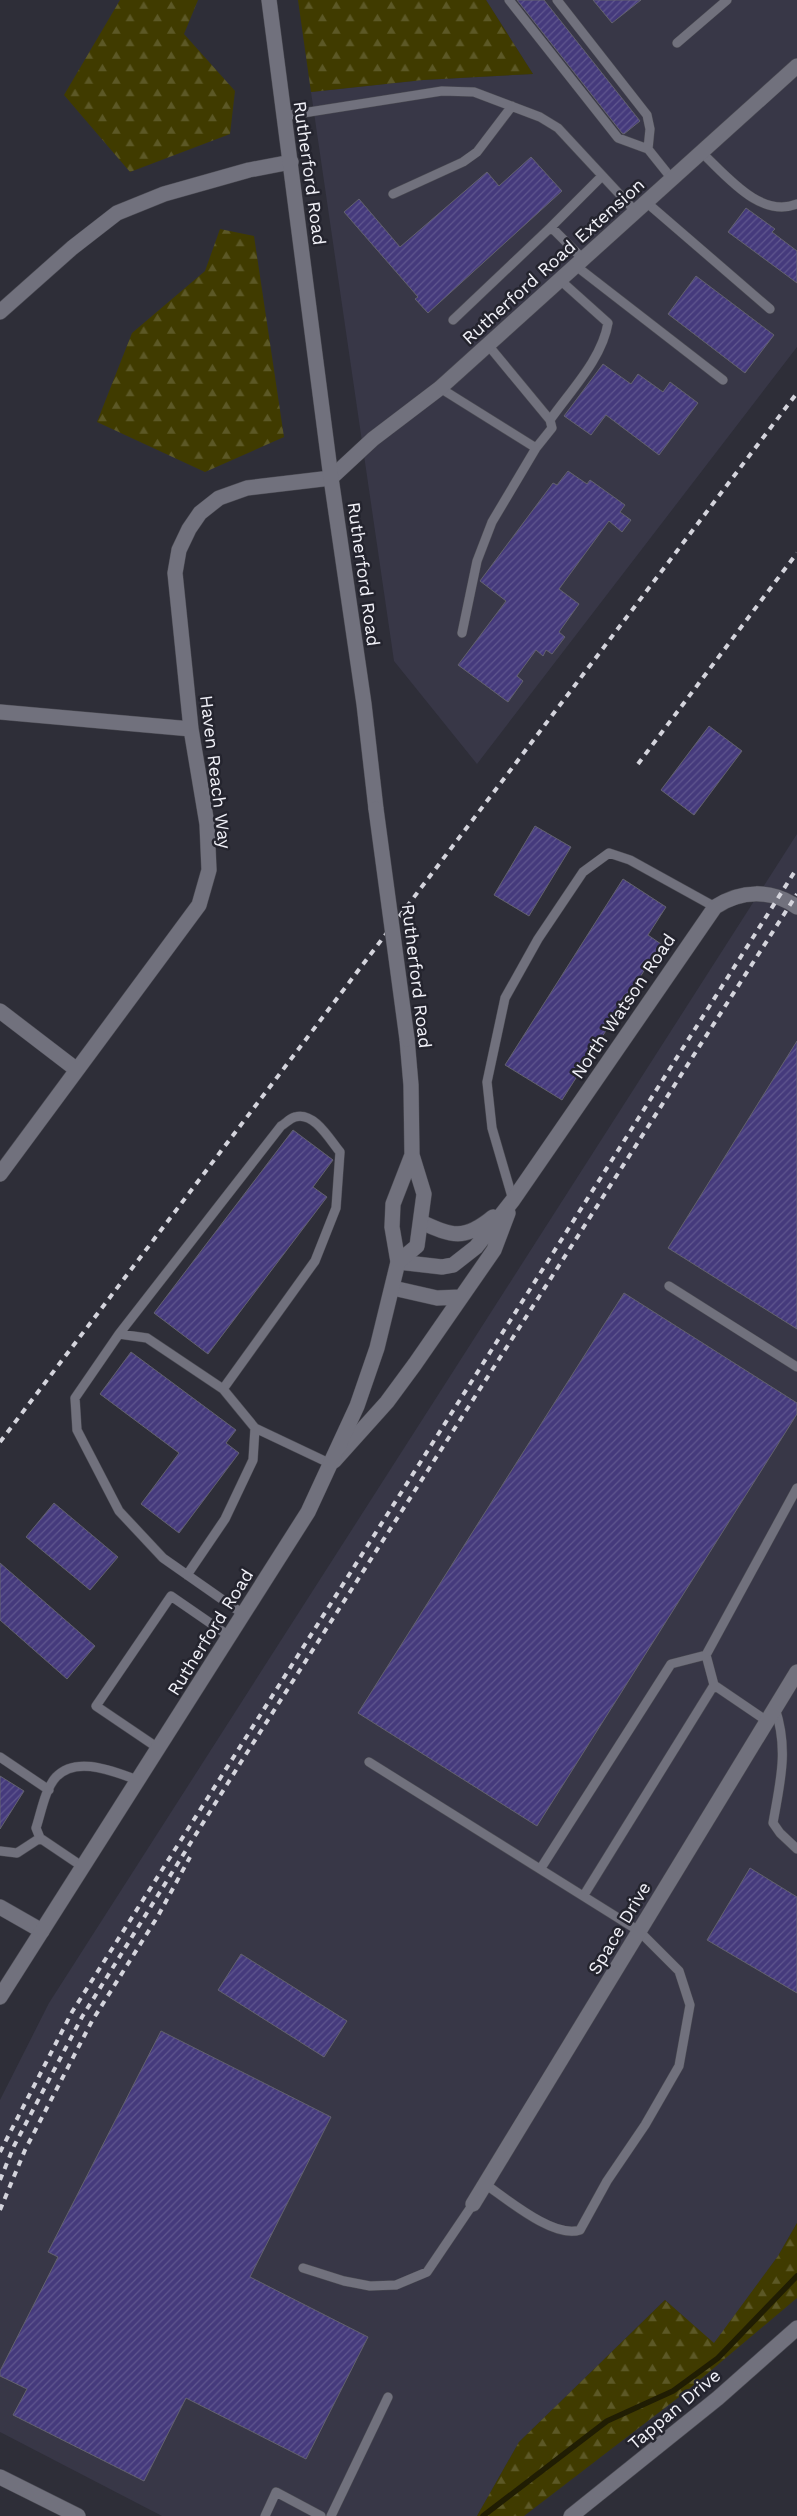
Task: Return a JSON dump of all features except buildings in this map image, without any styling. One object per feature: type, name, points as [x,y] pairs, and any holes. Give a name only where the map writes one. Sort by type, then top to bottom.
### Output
[{"type":"street","name":"Rutherford Road","points":[[269,0],[406,1039],[411,1085],[412,1155],[424,1194],[417,1246],[398,1262]]},
{"type":"street","name":"Rutherford Road Extension","points":[[331,478],[372,439],[440,388],[797,66]]},
{"type":"street","points":[[0,312],[72,248],[118,213],[164,194],[249,170],[291,162]]},
{"type":"street","name":"Haven Reach Way","points":[[0,1174],[199,905],[209,870],[207,824],[190,729],[175,573],[179,550],[189,529],[200,513],[219,498],[247,488],[331,478]]},
{"type":"street","points":[[0,712],[190,729]]},
{"type":"street","name":"North Watson Road","points":[[398,1262],[442,1267],[452,1265],[476,1247],[513,1200],[715,907],[727,899],[746,893],[766,894],[797,907]]},
{"type":"street","points":[[0,1011],[77,1070]]},
{"type":"street","name":"Rutherford Road","points":[[1,1991],[42,1931],[308,1512],[356,1406],[377,1348],[398,1262],[392,1226],[393,1204],[412,1155]]},
{"type":"street","name":"North Watson Road","points":[[421,1222],[451,1235],[468,1234],[482,1226],[513,1200]]},
{"type":"street","name":"North Watson Road","points":[[331,1464],[387,1402],[461,1298],[494,1250],[513,1200]]},
{"type":"street","points":[[393,1288],[437,1298],[461,1298]]},
{"type":"street","name":"Space Drive","points":[[473,2204],[797,1672]]},
{"type":"street","points":[[0,1907],[42,1931]]},
{"type":"street","name":"Tappan Drive","points":[[571,2516],[718,2398],[797,2328]]},
{"type":"street","points":[[0,2477],[78,2516]]},
{"type":"lane","points":[[509,0],[618,138],[648,149],[672,179]]},
{"type":"lane","points":[[557,0],[648,115],[650,129],[648,149]]},
{"type":"lane","points":[[677,43],[727,0]]},
{"type":"lane","points":[[284,116],[451,90],[474,92],[540,117],[558,128],[602,176],[770,309]]},
{"type":"lane","points":[[392,194],[463,162],[477,152],[512,106]]},
{"type":"lane","points":[[701,152],[743,191],[757,200],[772,207],[787,208],[797,204]]},
{"type":"lane","points":[[453,320],[602,176]]},
{"type":"lane","points":[[551,227],[579,263],[723,380]]},
{"type":"lane","points":[[550,420],[591,364],[605,338],[608,323],[560,280]]},
{"type":"lane","points":[[462,633],[477,561],[492,522],[536,448],[552,428],[550,420],[488,345]]},
{"type":"lane","points":[[440,388],[536,448]]},
{"type":"lane","points":[[513,1200],[492,1128],[487,1082],[504,998],[538,939],[583,872],[609,853],[630,860],[715,907]]},
{"type":"lane","points":[[223,1389],[315,1262],[336,1208],[340,1152],[321,1128],[307,1117],[294,1117],[281,1126],[120,1334],[75,1398],[77,1430],[119,1511],[163,1558],[243,1614]]},
{"type":"lane","points":[[669,1286],[797,1367]]},
{"type":"lane","points":[[120,1334],[146,1338],[223,1389],[255,1428],[331,1464]]},
{"type":"lane","points":[[187,1575],[225,1519],[253,1460],[255,1428]]},
{"type":"lane","points":[[767,1722],[714,1685],[706,1655],[797,1488]]},
{"type":"lane","points":[[158,1748],[96,1706],[170,1596],[229,1636]]},
{"type":"lane","points":[[541,1868],[671,1664],[706,1655]]},
{"type":"lane","points":[[584,1895],[714,1685]]},
{"type":"lane","points":[[775,1708],[782,1728],[782,1777],[772,1823],[780,1834],[797,1849]]},
{"type":"lane","points":[[0,1757],[50,1790]]},
{"type":"lane","points":[[369,1762],[639,1931],[679,1971],[690,2005],[679,2066],[645,2125],[607,2181],[580,2230],[571,2233],[549,2226],[485,2184]]},
{"type":"lane","points":[[83,1867],[40,1838],[36,1828],[56,1777],[74,1767],[96,1767],[138,1780]]},
{"type":"lane","points":[[0,1851],[17,1853],[40,1838]]},
{"type":"lane","points":[[303,2268],[344,2281],[370,2286],[396,2285],[427,2272],[473,2204]]},
{"type":"lane","points":[[331,2516],[388,2397]]},
{"type":"lane","points":[[264,2516],[276,2492],[321,2516]]},
{"type":"shaded area","points":[[486,0],[797,0],[797,347],[477,764],[394,661],[311,92],[423,80],[533,74]]},
{"type":"shaded area","points":[[797,834],[797,2223],[778,2256],[714,2344],[665,2300],[519,2442],[477,2516],[162,2516],[0,2432],[0,2100],[49,2003]]},
{"type":"green space","points":[[120,0],[198,0],[184,34],[235,91],[230,134],[130,172],[64,95]]},
{"type":"green space","points":[[298,0],[486,0],[533,74],[423,80],[311,92]]},
{"type":"green space","points":[[220,229],[254,236],[284,437],[205,472],[97,422],[132,333],[205,271]]},
{"type":"green space","points":[[797,2223],[797,2298],[683,2394],[524,2516],[477,2516],[519,2442],[665,2300],[714,2343],[778,2256]]},
{"type":"waterway","points":[[483,2516],[607,2421],[673,2391],[718,2358],[797,2276]]},
{"type":"railway","points":[[0,1442],[797,393]]},
{"type":"railway","points":[[638,764],[797,553]]},
{"type":"railway","points":[[0,2152],[72,2012],[797,868]]},
{"type":"railway","points":[[0,2180],[14,2146],[82,2017],[241,1762],[797,894]]},
{"type":"railway","points":[[0,2210],[25,2150],[92,2021],[158,1916],[190,1857]]}]
